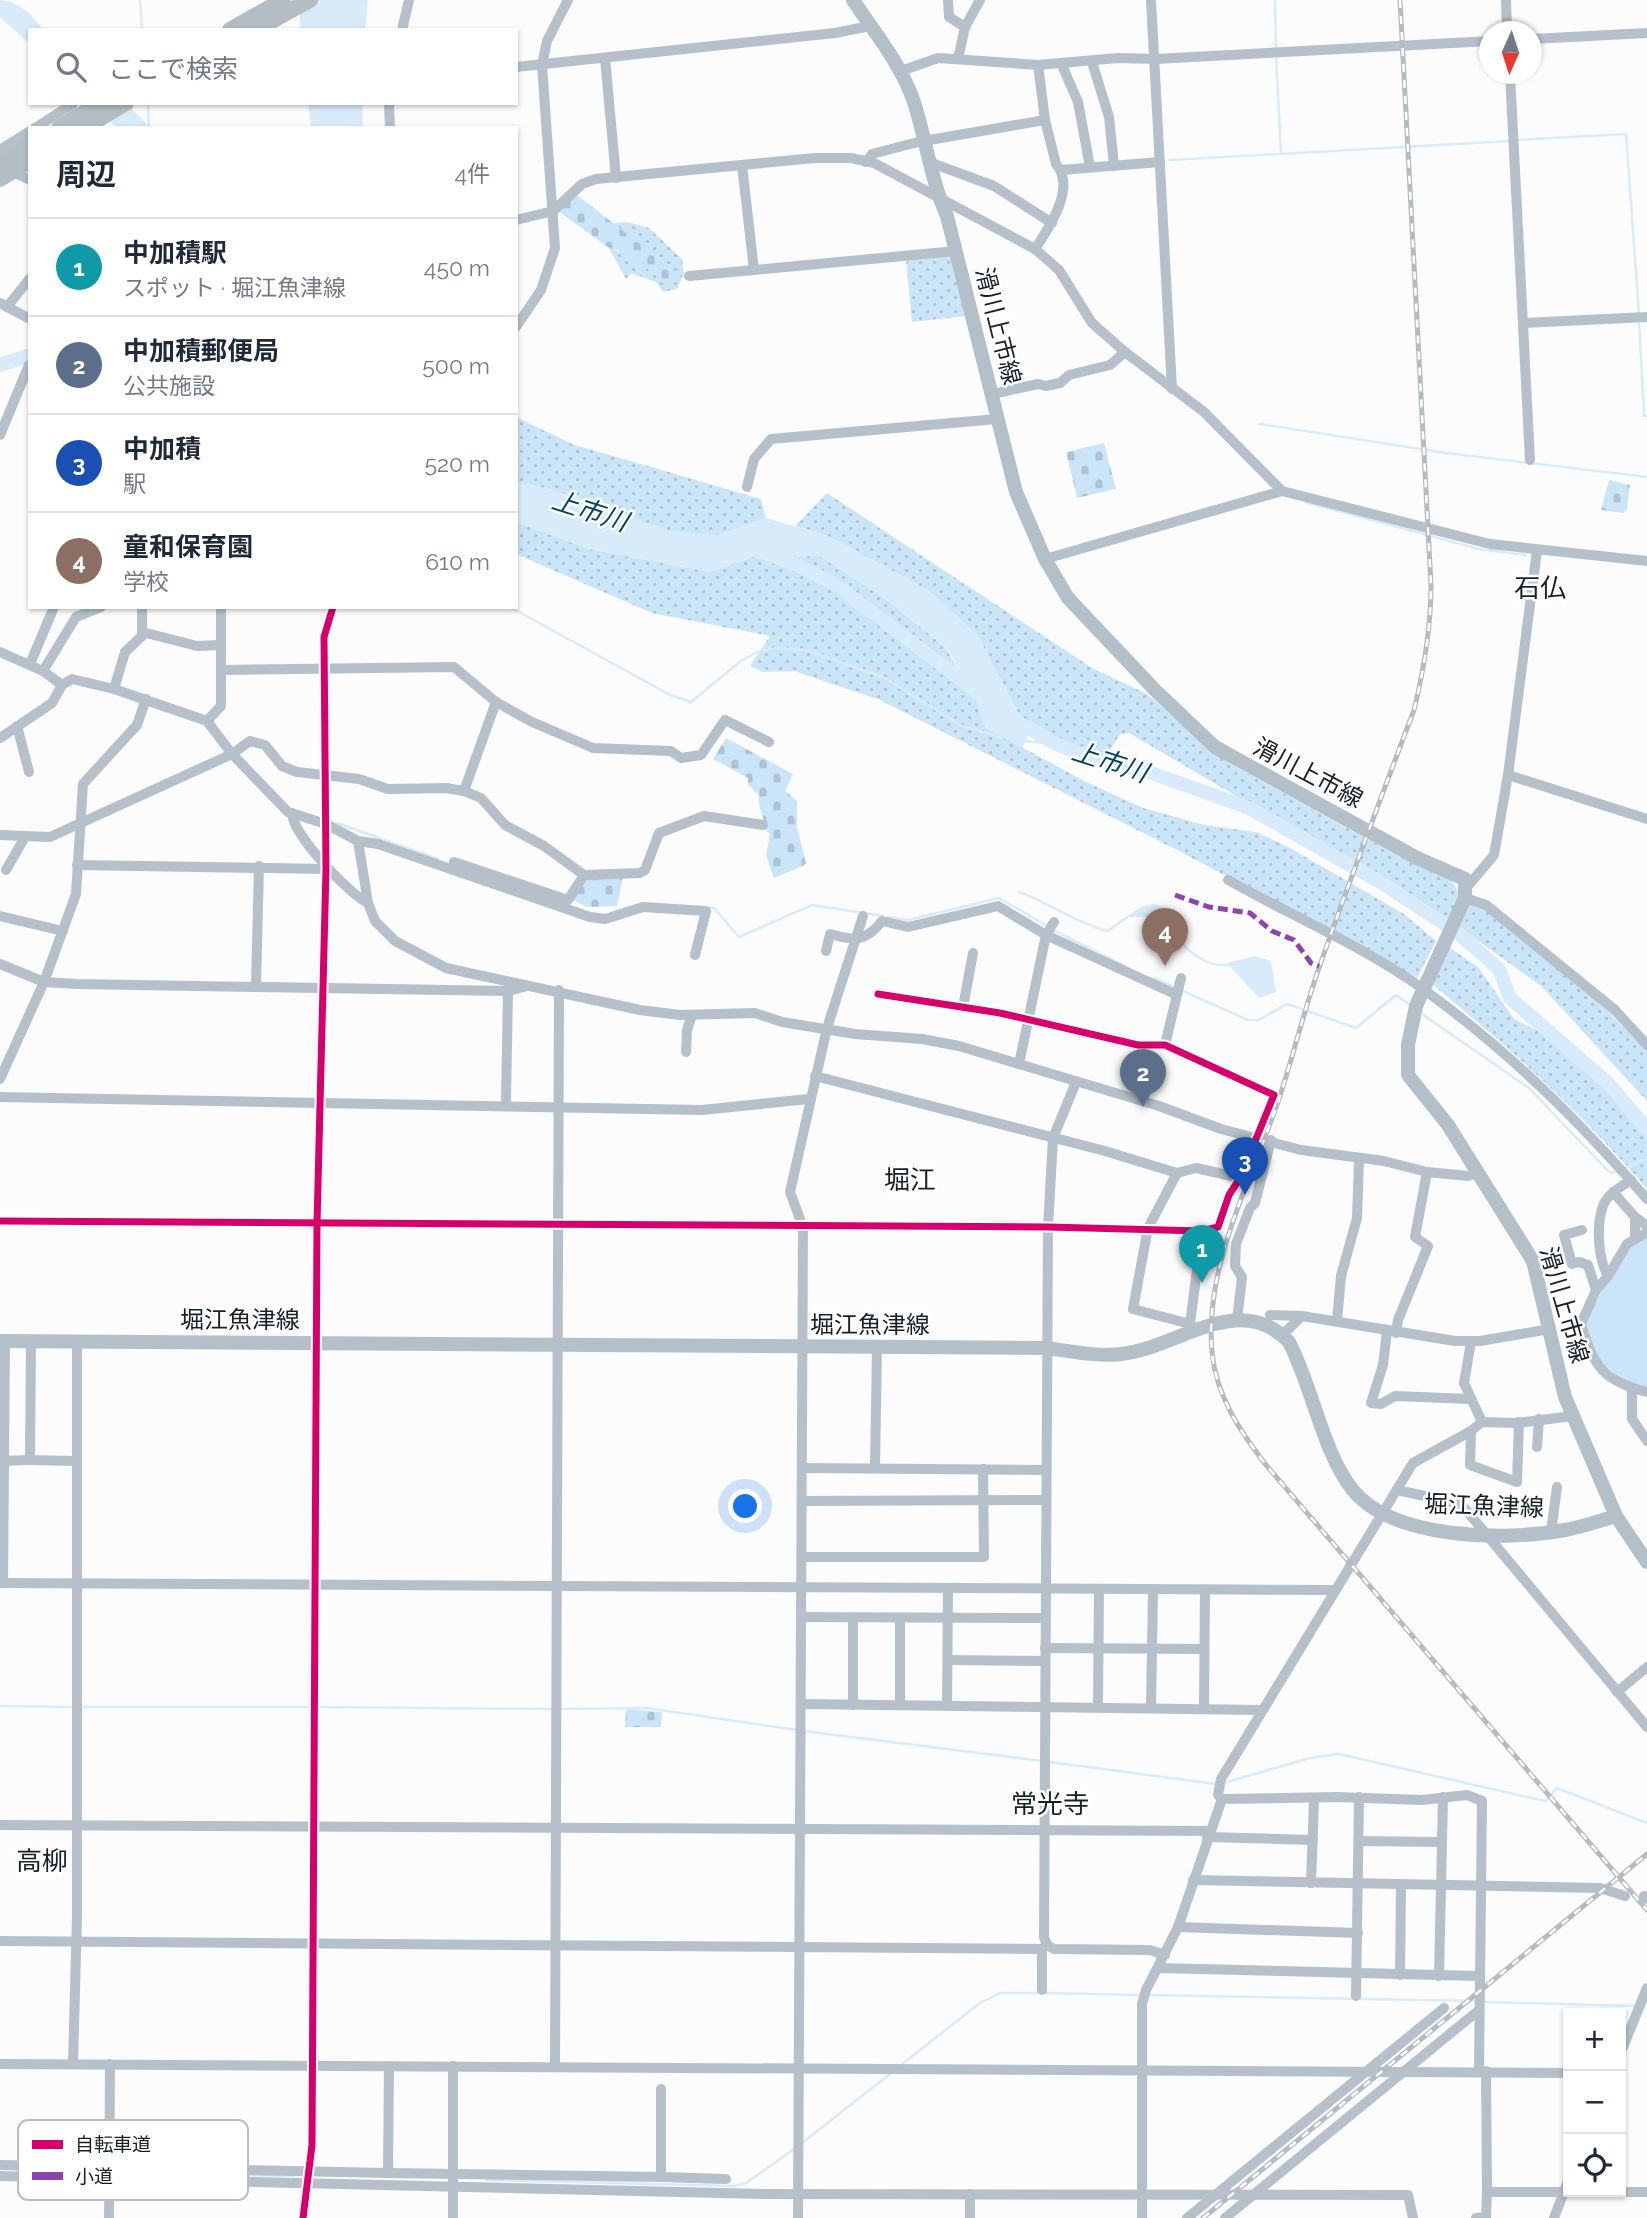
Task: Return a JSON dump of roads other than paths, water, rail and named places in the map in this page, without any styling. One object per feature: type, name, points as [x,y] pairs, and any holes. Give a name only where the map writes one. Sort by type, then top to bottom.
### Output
[{"type":"highway","points":[[233,28],[283,0]]},
{"type":"highway","points":[[259,28],[310,0]]},
{"type":"highway","points":[[62,126],[97,105]]},
{"type":"highway","points":[[87,126],[123,105]]},
{"type":"highway","points":[[0,165],[28,147]]},
{"type":"highway","points":[[0,179],[28,162]]},
{"type":"main road","name":"滑川上市線","points":[[853,0],[901,71],[914,101],[938,195],[947,216],[1016,492],[1045,559],[1068,598],[1214,747],[1417,858],[1453,871],[1465,879],[1466,893],[1422,989],[1412,1020],[1408,1075],[1448,1125],[1533,1261],[1573,1416],[1616,1516],[1647,1562]]},
{"type":"main road","name":"堀江魚津線","points":[[2,1341],[1046,1348],[1119,1355],[1134,1353],[1194,1326],[1237,1320],[1252,1322],[1282,1335],[1296,1355],[1340,1470],[1353,1491],[1381,1515],[1426,1530],[1486,1533],[1551,1532],[1616,1516]]},
{"type":"street","points":[[402,28],[409,0]]},
{"type":"street","points":[[518,324],[541,290],[555,248],[542,65],[547,41],[568,0]]},
{"type":"street","points":[[948,0],[949,17],[965,27]]},
{"type":"street","points":[[958,59],[965,27],[980,0]]},
{"type":"street","points":[[1151,0],[1172,388]]},
{"type":"street","points":[[1506,0],[1507,21]]},
{"type":"street","points":[[518,67],[835,33],[870,26]]},
{"type":"street","points":[[1542,38],[1647,33]]},
{"type":"street","points":[[901,71],[939,58],[1038,65],[1118,58],[1155,59],[1479,42]]},
{"type":"street","points":[[605,58],[616,178]]},
{"type":"street","points":[[1092,62],[1109,117],[1114,166]]},
{"type":"street","points":[[1061,63],[1078,102],[1090,167]]},
{"type":"street","points":[[1035,249],[1052,223],[1062,193],[1061,170],[1056,164],[1045,120],[1038,65]]},
{"type":"street","points":[[1511,84],[1530,460]]},
{"type":"street","points":[[39,126],[71,105]]},
{"type":"street","points":[[389,105],[390,126]]},
{"type":"street","points":[[866,162],[872,154],[1045,120]]},
{"type":"street","points":[[0,150],[28,132]]},
{"type":"street","points":[[518,220],[553,211],[582,184],[616,178],[815,158],[866,162],[938,195],[966,214],[1035,249],[1059,270],[1092,323],[1125,352],[1205,412],[1282,491],[1490,544],[1647,561]]},
{"type":"street","points":[[929,162],[994,186],[1052,223]]},
{"type":"street","points":[[1061,170],[1160,162]]},
{"type":"street","points":[[0,165],[28,179]]},
{"type":"street","points":[[743,165],[754,270]]},
{"type":"street","points":[[689,276],[956,251]]},
{"type":"street","points":[[28,280],[3,305],[28,318]]},
{"type":"street","points":[[1523,323],[1647,317]]},
{"type":"street","points":[[993,394],[1038,384],[1046,386],[1060,383],[1069,374],[1110,365],[1125,352]]},
{"type":"street","points":[[0,435],[28,367]]},
{"type":"street","points":[[747,487],[754,458],[771,439],[997,419]]},
{"type":"street","points":[[1045,559],[1282,491]]},
{"type":"street","points":[[1537,550],[1508,775],[1494,855],[1466,893],[1486,905],[1615,1010],[1647,1045]]},
{"type":"street","points":[[30,664],[53,609]]},
{"type":"street","points":[[43,671],[76,617],[96,609]]},
{"type":"street","points":[[114,689],[125,652],[142,636],[142,609]]},
{"type":"street","points":[[207,721],[220,706],[221,609]]},
{"type":"street","points":[[303,2218],[310,2179],[314,1945],[312,1827],[318,1105],[326,866],[323,668],[324,637],[332,609]]},
{"type":"street","points":[[142,632],[197,646],[221,645]]},
{"type":"street","points":[[0,652],[30,664],[62,685]]},
{"type":"street","points":[[221,670],[454,667],[496,702],[532,722],[593,748],[671,751],[681,758],[701,755],[726,720],[769,742]]},
{"type":"street","points":[[0,738],[52,703],[62,685],[72,679],[114,689],[207,721],[232,754],[292,813],[326,824],[358,841],[379,840],[590,917],[606,919],[643,906],[706,911],[695,955]]},
{"type":"street","points":[[1,1075],[44,982],[76,894],[82,784],[136,725],[146,699]]},
{"type":"street","points":[[464,791],[496,702]]},
{"type":"street","points":[[17,726],[29,772]]},
{"type":"street","points":[[0,835],[50,837],[79,827],[232,754],[250,741],[265,744],[282,766],[311,775],[325,774],[359,779],[388,789],[446,788],[464,791],[481,798],[505,825],[544,846],[584,875],[640,873],[645,870],[659,834],[704,816],[763,825]]},
{"type":"street","points":[[1508,775],[1647,819]]},
{"type":"street","points":[[292,813],[292,822],[326,866],[355,897],[368,903]]},
{"type":"street","points":[[6,870],[25,837]]},
{"type":"street","points":[[358,841],[368,903],[375,921],[421,956],[446,968],[559,990],[640,1010],[692,1015],[755,1013],[782,1022],[984,1051],[1159,1106],[1221,1129],[1301,1150],[1359,1160],[1384,1161],[1427,1172],[1468,1177],[1478,1173]]},
{"type":"street","points":[[454,862],[568,900],[584,875]]},
{"type":"street","points":[[77,865],[326,866]]},
{"type":"street","points":[[256,985],[259,866]]},
{"type":"street","points":[[1228,880],[1360,950],[1422,989],[1518,1065],[1580,1122],[1647,1199]]},
{"type":"street","points":[[825,951],[830,934],[855,941],[872,935],[882,921],[908,927],[989,905],[998,906],[1046,935],[1175,993]]},
{"type":"street","points":[[0,916],[63,931]]},
{"type":"street","points":[[798,2218],[804,1347],[803,1227],[790,1192],[827,1028],[863,916]]},
{"type":"street","points":[[1019,1064],[1046,935],[1054,922]]},
{"type":"street","points":[[963,1007],[973,953]]},
{"type":"street","points":[[0,964],[44,982],[509,991],[530,985]]},
{"type":"street","points":[[1165,1045],[1175,993],[1181,978]]},
{"type":"street","points":[[555,2066],[559,990]]},
{"type":"street","points":[[506,1100],[509,991]]},
{"type":"street","points":[[0,1222],[1048,1227],[1202,1231],[1218,1227],[1229,1195],[1240,1178],[1274,1095],[1165,1045],[1138,1045],[963,1007],[878,994]]},
{"type":"street","points":[[686,1052],[687,1030],[692,1015]]},
{"type":"street","points":[[815,1076],[1177,1173],[1196,1168],[1240,1178]]},
{"type":"street","points":[[1042,1990],[1045,1947],[1048,1227],[1053,1138],[1076,1082]]},
{"type":"street","points":[[0,1097],[318,1105],[702,1110],[809,1099]]},
{"type":"street","points":[[1237,1320],[1242,1277],[1235,1266],[1236,1244],[1250,1208],[1255,1203],[1271,1140]]},
{"type":"street","points":[[1337,1321],[1341,1276],[1357,1217],[1359,1160]]},
{"type":"street","points":[[1427,1172],[1415,1237],[1428,1246],[1392,1332],[1371,1403],[1381,1404],[1395,1396],[1470,1399]]},
{"type":"street","points":[[1177,1173],[1148,1228],[1133,1309],[1194,1326],[1202,1231]]},
{"type":"street","points":[[1608,1276],[1600,1263],[1603,1205],[1613,1192],[1630,1180]]},
{"type":"street","points":[[1613,1192],[1634,1217],[1647,1226]]},
{"type":"street","points":[[1634,1217],[1635,1237]]},
{"type":"street","points":[[1582,1230],[1563,1235],[1572,1264],[1578,1262],[1588,1265],[1596,1290]]},
{"type":"street","points":[[1647,1232],[1627,1244],[1608,1276],[1596,1290],[1581,1324],[1591,1358],[1606,1374],[1632,1388],[1647,1392]]},
{"type":"street","points":[[1270,1315],[1302,1316],[1392,1332],[1471,1342],[1550,1329]]},
{"type":"street","points":[[1282,1335],[1302,1316]]},
{"type":"street","points":[[2,1341],[1,1583],[1335,1590]]},
{"type":"street","points":[[30,1460],[32,1341]]},
{"type":"street","points":[[73,2064],[76,1941],[77,1342]]},
{"type":"street","points":[[1471,1342],[1464,1383],[1482,1422]]},
{"type":"street","points":[[876,1468],[877,1348]]},
{"type":"street","points":[[1632,1388],[1632,1419],[1647,1441]]},
{"type":"street","points":[[1222,1799],[1219,1795],[1221,1779],[1413,1463],[1471,1432],[1482,1422],[1519,1422],[1573,1416]]},
{"type":"street","points":[[1537,1447],[1539,1419]]},
{"type":"street","points":[[1471,1432],[1470,1465],[1517,1482],[1519,1422]]},
{"type":"street","points":[[1,1461],[76,1461]]},
{"type":"street","points":[[804,1468],[1045,1470]]},
{"type":"street","points":[[803,1557],[985,1557],[984,1469]]},
{"type":"street","points":[[1551,1532],[1557,1487]]},
{"type":"street","points":[[1397,1490],[1461,1504],[1647,1727]]},
{"type":"street","points":[[803,1501],[1045,1500]]},
{"type":"street","points":[[947,1706],[948,1588]]},
{"type":"street","points":[[1098,1706],[1099,1589]]},
{"type":"street","points":[[1151,1707],[1153,1590]]},
{"type":"street","points":[[1203,1707],[1205,1590]]},
{"type":"street","points":[[802,1617],[1045,1618]]},
{"type":"street","points":[[853,1617],[853,1705]]},
{"type":"street","points":[[900,1705],[901,1618]]},
{"type":"street","points":[[1045,1648],[1204,1649]]},
{"type":"street","points":[[948,1660],[1045,1661]]},
{"type":"street","points":[[1617,1692],[1647,1667]]},
{"type":"street","points":[[802,1704],[1203,1707],[1261,1710]]},
{"type":"street","points":[[1222,1799],[1314,1800],[1359,1797],[1422,1800],[1467,1795],[1482,1801],[1478,1976],[1487,2192],[1486,2217],[1476,2218]]},
{"type":"street","points":[[1356,1996],[1359,1797]]},
{"type":"street","points":[[1439,1976],[1443,1797]]},
{"type":"street","points":[[1142,2218],[1142,2004],[1146,1990],[1178,1927],[1207,1834],[1222,1799]]},
{"type":"street","points":[[1311,1883],[1314,1800]]},
{"type":"street","points":[[0,1825],[1044,1829],[1313,1840]]},
{"type":"street","points":[[1359,1841],[1442,1842]]},
{"type":"street","points":[[1193,1880],[1600,1888],[1625,1896]]},
{"type":"street","points":[[1400,1975],[1401,1885]]},
{"type":"street","points":[[1178,1927],[1358,1933]]},
{"type":"street","points":[[0,1941],[314,1945],[1045,1947],[1150,1950],[1165,1955]]},
{"type":"street","points":[[1158,1968],[1478,1976]]},
{"type":"street","points":[[1626,2040],[1647,1988]]},
{"type":"street","points":[[1187,2218],[1444,2008]]},
{"type":"street","points":[[1226,2218],[1479,2010]]},
{"type":"street","points":[[0,2064],[798,2066],[1563,2073]]},
{"type":"street","points":[[109,2120],[110,2064]]},
{"type":"street","points":[[388,2173],[389,2066]]},
{"type":"street","points":[[453,2066],[453,2218]]},
{"type":"street","points":[[661,2088],[661,2177]]},
{"type":"street","points":[[0,2165],[18,2165]]},
{"type":"street","points":[[248,2179],[310,2179],[388,2173],[726,2179]]},
{"type":"street","points":[[248,2175],[453,2186],[798,2194],[1408,2195],[1413,2218]]},
{"type":"street","points":[[0,2176],[18,2176]]},
{"type":"street","points":[[688,2192],[689,2178]]},
{"type":"street","points":[[1487,2192],[1563,2188]]},
{"type":"street","points":[[1626,2192],[1647,2192]]},
{"type":"street","points":[[970,2194],[970,2218]]},
{"type":"street","points":[[1554,2218],[1563,2197]]},
{"type":"street","points":[[109,2200],[109,2218]]},
{"type":"waterway","points":[[140,0],[142,28]]},
{"type":"waterway","points":[[1275,0],[1276,49]]},
{"type":"waterway","points":[[1276,56],[1281,154]]},
{"type":"waterway","points":[[148,105],[149,126]]},
{"type":"waterway","points":[[1516,140],[1626,134],[1639,314]]},
{"type":"waterway","points":[[1170,160],[1510,141]]},
{"type":"waterway","points":[[1639,321],[1644,416],[1647,416]]},
{"type":"waterway","points":[[0,365],[28,356]]},
{"type":"waterway","points":[[1260,424],[1446,453],[1647,477]]},
{"type":"waterway","name":"上市川","points":[[518,490],[573,502],[666,537],[722,543]]},
{"type":"waterway","points":[[1305,502],[1479,549],[1526,555]]},
{"type":"waterway","name":"上市川","points":[[759,551],[797,565],[836,585],[981,695]]},
{"type":"waterway","points":[[514,609],[670,695],[691,702],[741,661],[757,652],[777,648],[806,650],[883,677],[962,726],[1004,738]]},
{"type":"waterway","name":"上市川","points":[[1011,718],[1056,744],[1101,762],[1146,771],[1249,808],[1380,882],[1458,933],[1499,969],[1510,998],[1608,1083],[1647,1129]]},
{"type":"waterway","points":[[1024,741],[1056,744]]},
{"type":"waterway","points":[[337,823],[438,859]]},
{"type":"waterway","points":[[1019,892],[1108,931],[1127,917]]},
{"type":"waterway","points":[[889,917],[908,920],[999,898],[1047,926]]},
{"type":"waterway","points":[[707,908],[714,908],[739,937],[812,905],[883,916]]},
{"type":"waterway","points":[[1170,925],[1181,942],[1195,955],[1212,963],[1233,965]]},
{"type":"waterway","points":[[1053,930],[1125,966]]},
{"type":"waterway","points":[[1154,978],[1177,988]]},
{"type":"waterway","points":[[1183,991],[1248,1020],[1259,1020],[1287,1004],[1356,1028],[1396,995],[1411,1006]]},
{"type":"waterway","points":[[1419,1012],[1529,1088],[1607,1170],[1612,1173],[1618,1171]]},
{"type":"waterway","points":[[1624,1168],[1647,1159]]},
{"type":"waterway","points":[[0,1706],[74,1707]]},
{"type":"waterway","points":[[80,1707],[312,1707]]},
{"type":"waterway","points":[[318,1707],[553,1709]]},
{"type":"waterway","points":[[560,1709],[647,1708],[796,1730]]},
{"type":"waterway","points":[[803,1731],[1043,1761]]},
{"type":"waterway","points":[[1223,1783],[1310,1758],[1339,1754],[1545,1801],[1557,1788],[1647,1823]]},
{"type":"waterway","points":[[1050,1762],[1216,1784]]},
{"type":"waterway","points":[[901,2065],[980,2003],[1000,1993],[1038,1993]]},
{"type":"waterway","points":[[1045,1993],[1140,1995]]},
{"type":"waterway","points":[[1146,1995],[1476,2001]]},
{"type":"waterway","points":[[1482,2002],[1637,2006]]},
{"type":"waterway","points":[[802,2143],[890,2074]]},
{"type":"waterway","points":[[486,2180],[734,2186],[746,2183],[794,2149]]},
{"type":"waterway","points":[[248,2175],[294,2176]]},
{"type":"railway","points":[[1400,0],[1431,585],[1426,648],[1414,710],[1331,933],[1278,1102],[1222,1256],[1211,1320],[1214,1368],[1231,1412],[1266,1465],[1647,1910]]},
{"type":"railway","points":[[1203,2218],[1647,1854]]},
{"type":"place","name":"童和保育園","points":[[1165,966]]},
{"type":"place","name":"中加積郵便局","points":[[1143,1107]]},
{"type":"place","name":"中加積","points":[[1245,1195]]},
{"type":"place","name":"中加積駅","points":[[1202,1283]]},
{"type":"district","name":"石仏","points":[[1540,588]]},
{"type":"district","name":"堀江","points":[[910,1180]]},
{"type":"district","name":"常光寺","points":[[1050,1804]]},
{"type":"district","name":"高柳","points":[[42,1861]]}]
